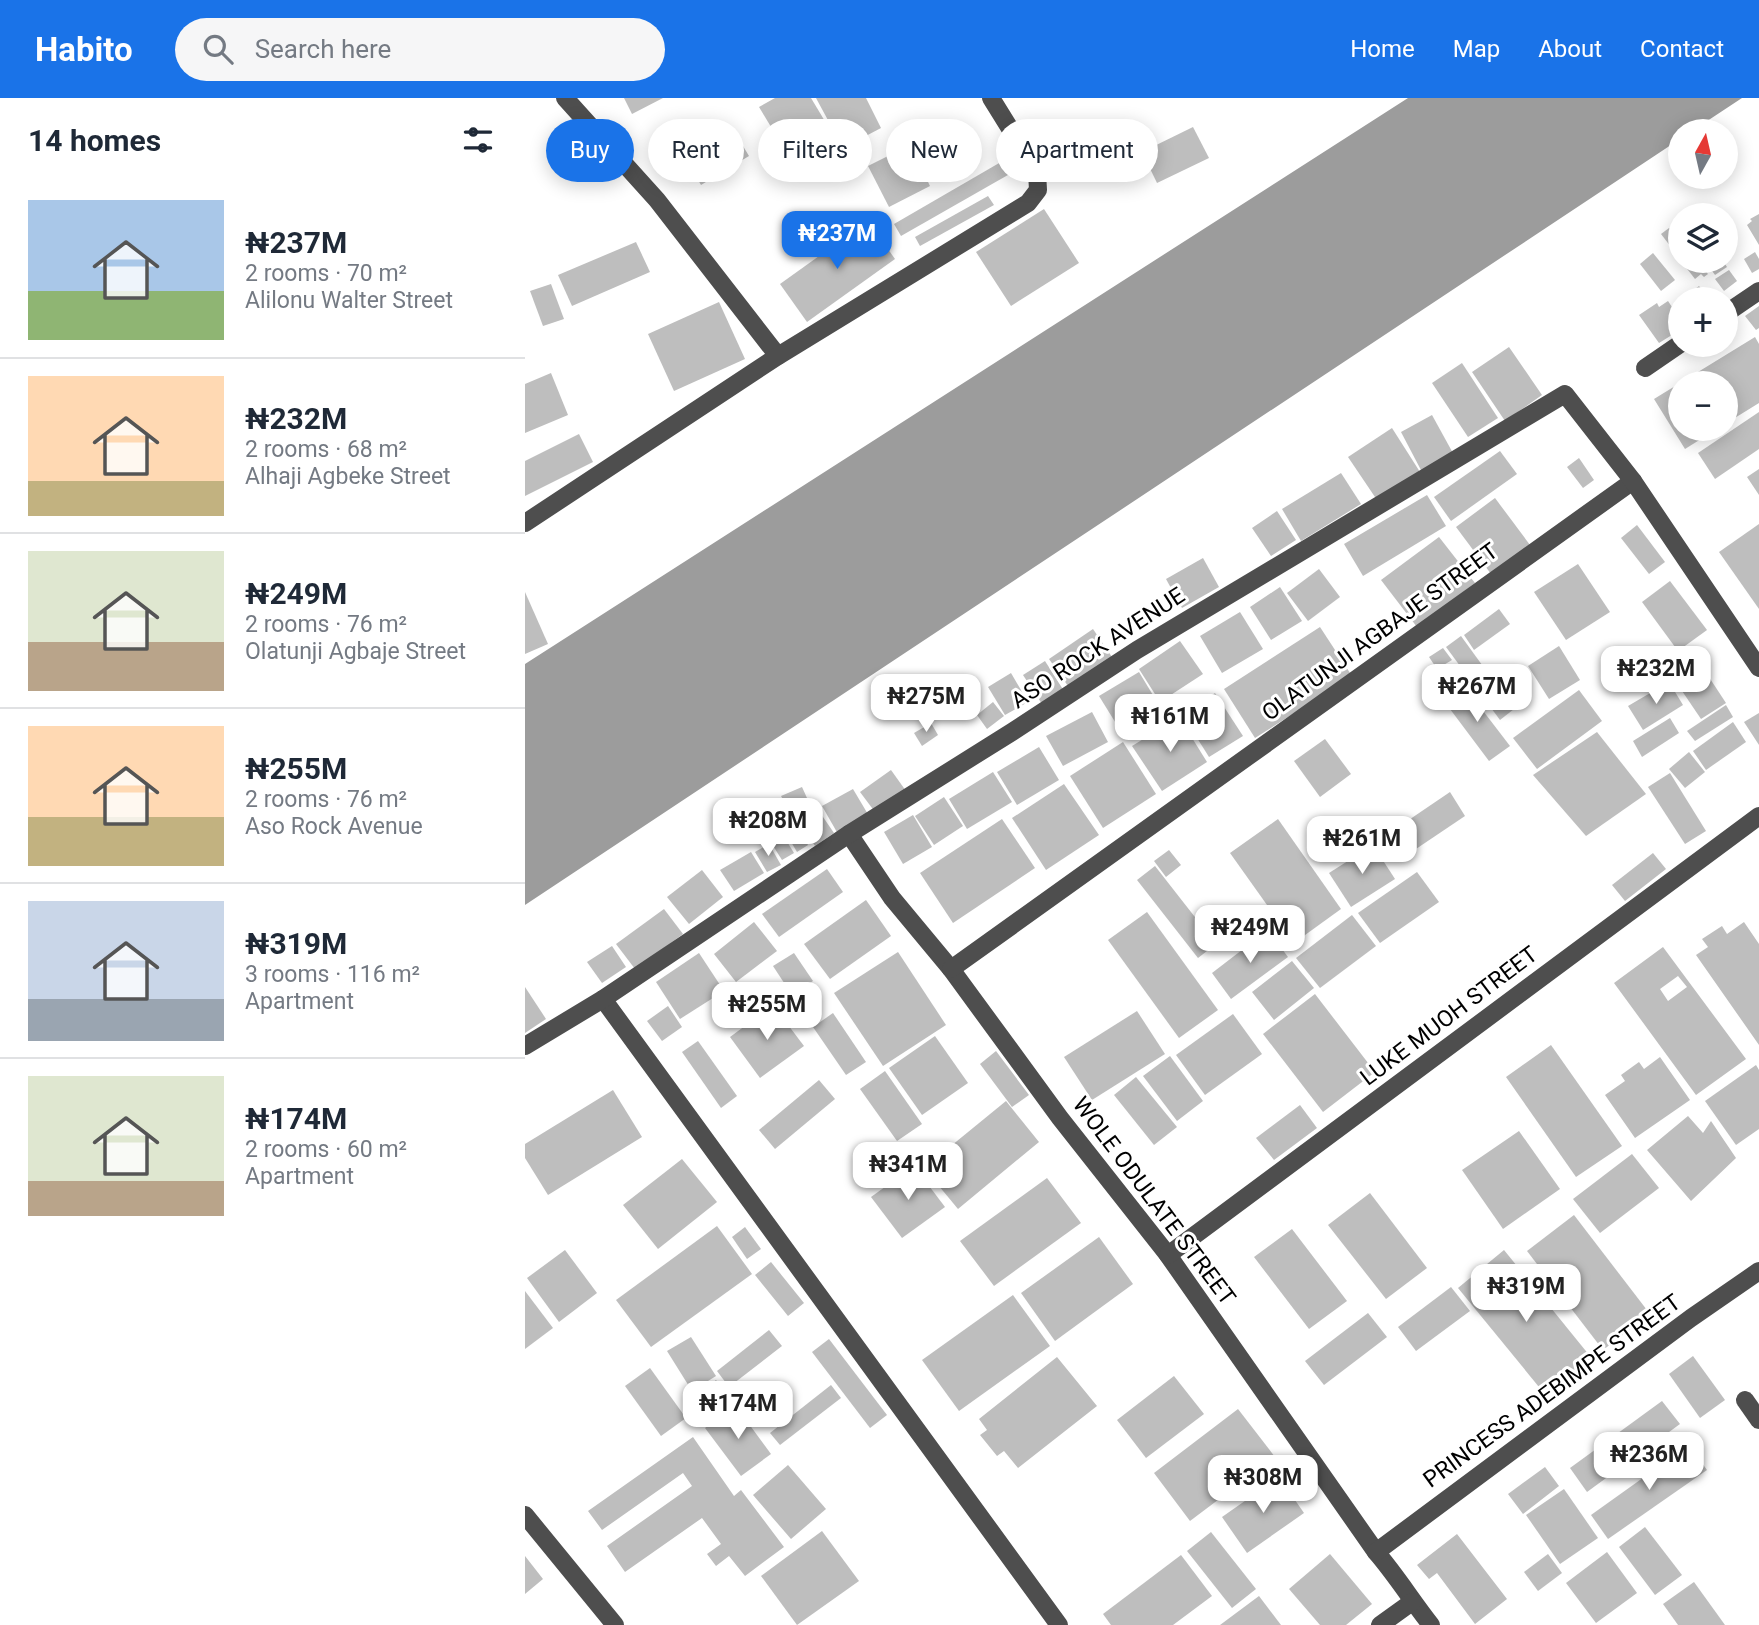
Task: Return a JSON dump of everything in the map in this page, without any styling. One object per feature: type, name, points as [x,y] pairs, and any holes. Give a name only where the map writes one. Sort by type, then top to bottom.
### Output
[{"type":"street","points":[[565,98],[657,200],[778,356]]},
{"type":"street","points":[[525,523],[778,356],[1028,203],[1038,190],[1037,172],[991,98]]},
{"type":"street","points":[[1738,305],[1759,291]]},
{"type":"street","points":[[1645,368],[1668,352]]},
{"type":"street","name":"ASO ROCK AVENUE","points":[[525,1046],[603,999],[849,834],[1013,732],[1136,650],[1565,394],[1633,481]]},
{"type":"street","points":[[1633,481],[1759,668]]},
{"type":"street","name":"OLATUNJI AGBAJE STREET","points":[[951,970],[1633,481]]},
{"type":"street","name":"LUKE MUOH STREET","points":[[1168,1255],[1759,816]]},
{"type":"street","name":"WOLE ODULATE STREET","points":[[849,834],[892,898],[951,970],[1060,1118],[1168,1255],[1376,1552],[1394,1572],[1412,1602],[1431,1625]]},
{"type":"street","points":[[603,999],[1059,1625]]},
{"type":"street","name":"PRINCESS ADEBIMPE STREET","points":[[1376,1552],[1691,1318],[1759,1271]]},
{"type":"street","points":[[1745,1400],[1759,1420]]},
{"type":"street","points":[[525,1515],[615,1625]]},
{"type":"street","points":[[1380,1625],[1412,1602]]},
{"type":"shaded area","points":[[1408,98],[1742,98],[1710,119],[1668,119],[1668,147],[525,905],[525,664]]},
{"type":"building","points":[[624,98],[663,98],[632,114]]},
{"type":"building","points":[[775,98],[811,98],[824,119],[766,119],[759,107]]},
{"type":"building","points":[[816,98],[866,98],[881,128],[872,133],[872,119],[827,119]]},
{"type":"building","points":[[1193,127],[1209,158],[1157,183],[1158,144]]},
{"type":"building","points":[[886,157],[886,182],[928,182],[930,186],[889,207],[872,174],[872,164]]},
{"type":"building","points":[[996,165],[996,182],[901,236],[894,224],[966,182],[982,182],[982,173]]},
{"type":"building","points":[[988,196],[994,205],[920,246],[915,237]]},
{"type":"building","points":[[1044,209],[1079,263],[1011,306],[976,252]]},
{"type":"building","points":[[1759,214],[1759,245],[1747,225],[1752,221],[1750,219]]},
{"type":"building","points":[[868,221],[895,259],[807,322],[780,284]]},
{"type":"building","points":[[1668,229],[1668,243],[1661,234]]},
{"type":"building","points":[[636,242],[650,272],[572,306],[558,275]]},
{"type":"building","points":[[1755,252],[1759,259],[1759,269],[1752,273],[1744,259]]},
{"type":"building","points":[[1653,253],[1675,280],[1661,291],[1640,264]]},
{"type":"building","points":[[1690,273],[1708,274],[1704,277],[1701,274],[1695,279]]},
{"type":"building","points":[[1724,273],[1731,273],[1737,281],[1729,287],[1721,287],[1715,279]]},
{"type":"building","points":[[551,284],[564,319],[543,326],[530,291]]},
{"type":"building","points":[[1668,301],[1668,337],[1659,343],[1639,315],[1657,303],[1659,307]]},
{"type":"building","points":[[719,302],[745,359],[674,391],[648,334]]},
{"type":"building","points":[[1759,306],[1759,328],[1756,330],[1745,316]]},
{"type":"building","points":[[1755,337],[1759,344],[1759,403],[1738,416],[1738,371],[1700,371],[1722,357],[1738,357],[1738,347]]},
{"type":"building","points":[[1509,347],[1542,395],[1505,421],[1472,372]]},
{"type":"building","points":[[1462,363],[1498,418],[1468,437],[1432,383]]},
{"type":"building","points":[[551,373],[568,415],[525,433],[525,384]]},
{"type":"building","points":[[1668,390],[1668,422],[1654,399]]},
{"type":"building","points":[[1759,412],[1759,449],[1715,479],[1698,453],[1716,441],[1738,441],[1738,426]]},
{"type":"building","points":[[1432,415],[1454,455],[1422,472],[1401,432]]},
{"type":"building","points":[[1392,428],[1420,472],[1377,500],[1348,457]]},
{"type":"building","points":[[579,434],[593,462],[525,496],[525,461]]},
{"type":"building","points":[[1680,441],[1698,441],[1685,449]]},
{"type":"building","points":[[1500,451],[1517,474],[1451,521],[1434,497]]},
{"type":"building","points":[[1579,458],[1594,480],[1583,488],[1567,467]]},
{"type":"building","points":[[1759,469],[1759,495],[1747,477]]},
{"type":"building","points":[[1341,473],[1361,504],[1301,541],[1282,509]]},
{"type":"building","points":[[1427,495],[1446,526],[1363,576],[1344,544]]},
{"type":"building","points":[[1495,498],[1533,549],[1494,578],[1456,527]]},
{"type":"building","points":[[1277,511],[1296,540],[1271,556],[1252,528]]},
{"type":"building","points":[[1759,524],[1759,609],[1719,552]]},
{"type":"building","points":[[1637,525],[1665,562],[1649,574],[1621,538]]},
{"type":"building","points":[[1439,537],[1475,583],[1417,627],[1381,580]]},
{"type":"building","points":[[1203,558],[1219,587],[1182,608],[1166,579]]},
{"type":"building","points":[[1578,564],[1610,612],[1566,640],[1534,592]]},
{"type":"building","points":[[1319,569],[1340,597],[1308,621],[1287,593]]},
{"type":"building","points":[[1670,581],[1707,630],[1678,651],[1642,602]]},
{"type":"building","points":[[1280,587],[1302,621],[1271,640],[1250,607]]},
{"type":"building","points":[[525,592],[548,644],[525,654]]},
{"type":"building","points":[[1499,609],[1510,624],[1474,650],[1464,635]]},
{"type":"building","points":[[1240,612],[1263,649],[1222,673],[1200,636]]},
{"type":"building","points":[[1320,627],[1352,676],[1255,738],[1224,689]]},
{"type":"building","points":[[1093,629],[1112,657],[1068,686],[1049,659]]},
{"type":"building","points":[[1461,636],[1514,709],[1500,720],[1446,647]]},
{"type":"building","points":[[1180,641],[1203,674],[1160,702],[1139,669]]},
{"type":"building","points":[[1559,646],[1580,680],[1549,699],[1528,666]]},
{"type":"building","points":[[1443,648],[1452,660],[1437,669],[1429,657]]},
{"type":"building","points":[[1045,661],[1064,691],[1042,704],[1023,675]]},
{"type":"building","points":[[1703,668],[1726,703],[1701,719],[1678,685]]},
{"type":"building","points":[[1139,672],[1165,715],[1125,738],[1099,696]]},
{"type":"building","points":[[1011,673],[1028,702],[1005,715],[988,687]]},
{"type":"building","points":[[1669,682],[1683,705],[1643,730],[1628,706]]},
{"type":"building","points":[[1464,686],[1510,746],[1489,761],[1444,701]]},
{"type":"building","points":[[1579,690],[1602,721],[1537,769],[1513,738]]},
{"type":"building","points":[[1215,693],[1243,736],[1209,757],[1182,714]]},
{"type":"building","points":[[993,702],[1004,716],[987,729],[977,715]]},
{"type":"building","points":[[1726,705],[1733,717],[1695,741],[1687,731]]},
{"type":"building","points":[[1092,712],[1108,742],[1063,766],[1046,736]]},
{"type":"building","points":[[1759,713],[1759,745],[1744,722]]},
{"type":"building","points":[[1179,717],[1207,762],[1162,791],[1132,746]]},
{"type":"building","points":[[1670,718],[1679,733],[1642,757],[1633,741]]},
{"type":"building","points":[[1733,722],[1746,742],[1706,770],[1693,751]]},
{"type":"building","points":[[931,723],[938,735],[922,746],[914,733]]},
{"type":"building","points":[[1597,732],[1646,794],[1586,836],[1533,775]]},
{"type":"building","points":[[1325,739],[1351,774],[1320,797],[1294,761]]},
{"type":"building","points":[[1123,742],[1156,794],[1103,828],[1070,776]]},
{"type":"building","points":[[1039,747],[1059,780],[1017,805],[997,772]]},
{"type":"building","points":[[1689,752],[1705,772],[1685,788],[1669,769]]},
{"type":"building","points":[[891,770],[906,791],[875,812],[860,792]]},
{"type":"building","points":[[993,772],[1012,802],[967,829],[949,799]]},
{"type":"building","points":[[1670,773],[1706,831],[1685,844],[1648,787]]},
{"type":"building","points":[[1064,784],[1099,835],[1046,870],[1012,818]]},
{"type":"building","points":[[802,787],[807,798],[787,807],[781,796]]},
{"type":"building","points":[[853,789],[869,816],[838,834],[822,806]]},
{"type":"building","points":[[1450,792],[1465,816],[1410,853],[1394,830]]},
{"type":"building","points":[[944,797],[963,826],[934,845],[915,816]]},
{"type":"building","points":[[810,798],[834,833],[815,846],[791,810]]},
{"type":"building","points":[[913,815],[932,847],[903,864],[884,832]]},
{"type":"building","points":[[792,818],[808,845],[797,852],[781,825]]},
{"type":"building","points":[[1002,819],[1035,868],[953,923],[920,873]]},
{"type":"building","points":[[1278,819],[1341,909],[1294,943],[1230,853]]},
{"type":"building","points":[[775,822],[794,853],[782,860],[763,830]]},
{"type":"building","points":[[769,844],[781,865],[767,872],[755,852]]},
{"type":"building","points":[[1373,845],[1395,879],[1351,907],[1329,873]]},
{"type":"building","points":[[1169,850],[1181,865],[1166,877],[1154,861]]},
{"type":"building","points":[[751,852],[764,873],[734,891],[720,870]]},
{"type":"building","points":[[1653,853],[1666,869],[1625,901],[1612,885]]},
{"type":"building","points":[[1155,866],[1216,944],[1198,958],[1137,880]]},
{"type":"building","points":[[827,869],[843,892],[779,937],[762,914]]},
{"type":"building","points":[[702,870],[723,897],[689,924],[667,897]]},
{"type":"building","points":[[1417,872],[1439,902],[1380,943],[1358,913]]},
{"type":"building","points":[[866,900],[891,936],[830,979],[804,944]]},
{"type":"building","points":[[664,909],[683,934],[635,969],[616,944]]},
{"type":"building","points":[[1147,912],[1218,1010],[1179,1038],[1108,940]]},
{"type":"building","points":[[1352,915],[1376,946],[1320,988],[1296,958]]},
{"type":"building","points":[[754,922],[777,951],[736,982],[714,954]]},
{"type":"building","points":[[1744,922],[1759,944],[1759,1045],[1696,955],[1708,947],[1702,939],[1722,926],[1727,934]]},
{"type":"building","points":[[1268,930],[1288,957],[1231,999],[1212,973]]},
{"type":"building","points":[[612,946],[626,967],[602,983],[587,962]]},
{"type":"building","points":[[1663,947],[1746,1059],[1696,1095],[1614,983]],"holes":[[[1678,976],[1687,987],[1668,1001],[1660,989]]]},
{"type":"building","points":[[898,952],[946,1025],[883,1066],[834,993]]},
{"type":"building","points":[[699,953],[724,991],[680,1019],[656,982]]},
{"type":"building","points":[[794,953],[813,981],[792,995],[773,966]]},
{"type":"building","points":[[1292,961],[1314,988],[1274,1020],[1252,992]]},
{"type":"building","points":[[525,987],[546,1019],[525,1033]]},
{"type":"building","points":[[1315,994],[1375,1072],[1323,1112],[1263,1034]]},
{"type":"building","points":[[773,1005],[804,1046],[760,1078],[730,1037]]},
{"type":"building","points":[[668,1006],[682,1027],[662,1041],[647,1021]]},
{"type":"building","points":[[1137,1011],[1165,1054],[1092,1100],[1064,1057]]},
{"type":"building","points":[[833,1013],[866,1062],[846,1075],[813,1027]]},
{"type":"building","points":[[1233,1014],[1262,1054],[1205,1095],[1176,1055]]},
{"type":"building","points":[[935,1036],[968,1083],[922,1115],[889,1068]]},
{"type":"building","points":[[698,1041],[737,1096],[721,1108],[682,1052]]},
{"type":"building","points":[[1551,1045],[1622,1146],[1576,1177],[1506,1077]]},
{"type":"building","points":[[996,1051],[1029,1095],[1012,1107],[980,1064]]},
{"type":"building","points":[[1170,1056],[1203,1101],[1177,1121],[1143,1076]]},
{"type":"building","points":[[1660,1057],[1690,1100],[1635,1138],[1605,1095],[1625,1081],[1621,1075],[1639,1062],[1644,1069]]},
{"type":"building","points":[[1756,1065],[1759,1070],[1759,1129],[1736,1145],[1705,1101]]},
{"type":"building","points":[[885,1071],[922,1124],[897,1141],[860,1089]]},
{"type":"building","points":[[1136,1077],[1177,1127],[1154,1145],[1114,1095]]},
{"type":"building","points":[[819,1080],[835,1099],[775,1149],[759,1130]]},
{"type":"building","points":[[613,1090],[642,1137],[548,1195],[525,1158],[525,1144]]},
{"type":"building","points":[[1006,1101],[1039,1142],[958,1209],[924,1168]]},
{"type":"building","points":[[1300,1105],[1317,1128],[1274,1160],[1256,1138]]},
{"type":"building","points":[[1688,1116],[1703,1133],[1711,1121],[1736,1158],[1691,1201],[1647,1150]]},
{"type":"building","points":[[1519,1131],[1560,1189],[1503,1229],[1462,1170]]},
{"type":"building","points":[[1632,1154],[1659,1188],[1600,1233],[1573,1199]]},
{"type":"building","points":[[682,1159],[717,1202],[658,1249],[623,1205]]},
{"type":"building","points":[[914,1166],[945,1207],[902,1238],[871,1197]]},
{"type":"building","points":[[1047,1178],[1081,1223],[994,1286],[960,1241]]},
{"type":"building","points":[[1370,1193],[1427,1268],[1386,1299],[1328,1225]]},
{"type":"building","points":[[1574,1215],[1650,1314],[1603,1350],[1527,1251]]},
{"type":"building","points":[[717,1226],[752,1274],[651,1347],[616,1300]]},
{"type":"building","points":[[745,1227],[761,1249],[747,1259],[732,1237]]},
{"type":"building","points":[[1292,1229],[1347,1301],[1309,1329],[1254,1257]]},
{"type":"building","points":[[1099,1237],[1133,1284],[1055,1341],[1021,1293]]},
{"type":"building","points":[[565,1250],[597,1293],[559,1322],[527,1278]]},
{"type":"building","points":[[1504,1250],[1594,1361],[1548,1398],[1458,1288]]},
{"type":"building","points":[[771,1262],[804,1303],[788,1316],[755,1275]]},
{"type":"building","points":[[1451,1287],[1470,1311],[1416,1351],[1398,1327]]},
{"type":"building","points":[[525,1291],[553,1328],[525,1349]]},
{"type":"building","points":[[1013,1295],[1050,1346],[959,1411],[922,1360]]},
{"type":"building","points":[[1368,1313],[1387,1337],[1324,1385],[1305,1361]]},
{"type":"building","points":[[769,1330],[782,1346],[729,1387],[717,1371]]},
{"type":"building","points":[[691,1337],[716,1376],[692,1391],[667,1351]]},
{"type":"building","points":[[829,1339],[887,1415],[870,1428],[812,1352]]},
{"type":"building","points":[[1693,1356],[1725,1400],[1700,1418],[1669,1374]]},
{"type":"building","points":[[1057,1357],[1097,1406],[1018,1468],[1004,1451],[997,1456],[980,1435],[987,1430],[979,1419]]},
{"type":"building","points":[[650,1368],[686,1418],[661,1436],[625,1386]]},
{"type":"building","points":[[1174,1376],[1204,1414],[1146,1458],[1117,1420]]},
{"type":"building","points":[[716,1380],[726,1392],[709,1405],[699,1393]]},
{"type":"building","points":[[831,1385],[841,1398],[780,1445],[770,1433]]},
{"type":"building","points":[[1662,1401],[1680,1424],[1587,1492],[1570,1468]]},
{"type":"building","points":[[735,1405],[771,1454],[741,1476],[705,1428]]},
{"type":"building","points":[[1238,1409],[1275,1457],[1190,1521],[1154,1473]]},
{"type":"building","points":[[693,1437],[734,1496],[741,1490],[784,1547],[745,1576],[729,1556],[716,1566],[707,1554],[721,1544],[702,1518],[625,1572],[607,1546],[692,1486],[683,1473],[602,1530],[588,1511]]},
{"type":"building","points":[[1689,1445],[1707,1470],[1608,1539],[1591,1515]]},
{"type":"building","points":[[788,1465],[826,1509],[791,1539],[753,1495]]},
{"type":"building","points":[[1545,1467],[1559,1486],[1523,1514],[1508,1494]]},
{"type":"building","points":[[1279,1477],[1304,1513],[1247,1553],[1222,1517]]},
{"type":"building","points":[[1564,1489],[1598,1538],[1560,1564],[1526,1515]]},
{"type":"building","points":[[1645,1527],[1682,1575],[1655,1595],[1619,1547]]},
{"type":"building","points":[[822,1531],[859,1581],[797,1625],[761,1576]]},
{"type":"building","points":[[1211,1532],[1256,1589],[1232,1608],[1187,1551]]},
{"type":"building","points":[[1457,1534],[1507,1599],[1475,1624],[1437,1573],[1429,1579],[1417,1565]]},
{"type":"building","points":[[1607,1552],[1637,1593],[1596,1623],[1566,1583]]},
{"type":"building","points":[[1330,1554],[1372,1604],[1346,1625],[1320,1625],[1289,1589]]},
{"type":"building","points":[[1548,1554],[1562,1573],[1538,1591],[1524,1572]]},
{"type":"building","points":[[1181,1555],[1212,1596],[1173,1625],[1111,1625],[1103,1614]]},
{"type":"building","points":[[525,1556],[543,1579],[525,1594]]},
{"type":"building","points":[[1694,1582],[1725,1625],[1678,1625],[1663,1604]]},
{"type":"building","points":[[1259,1596],[1281,1625],[1220,1625]]}]
